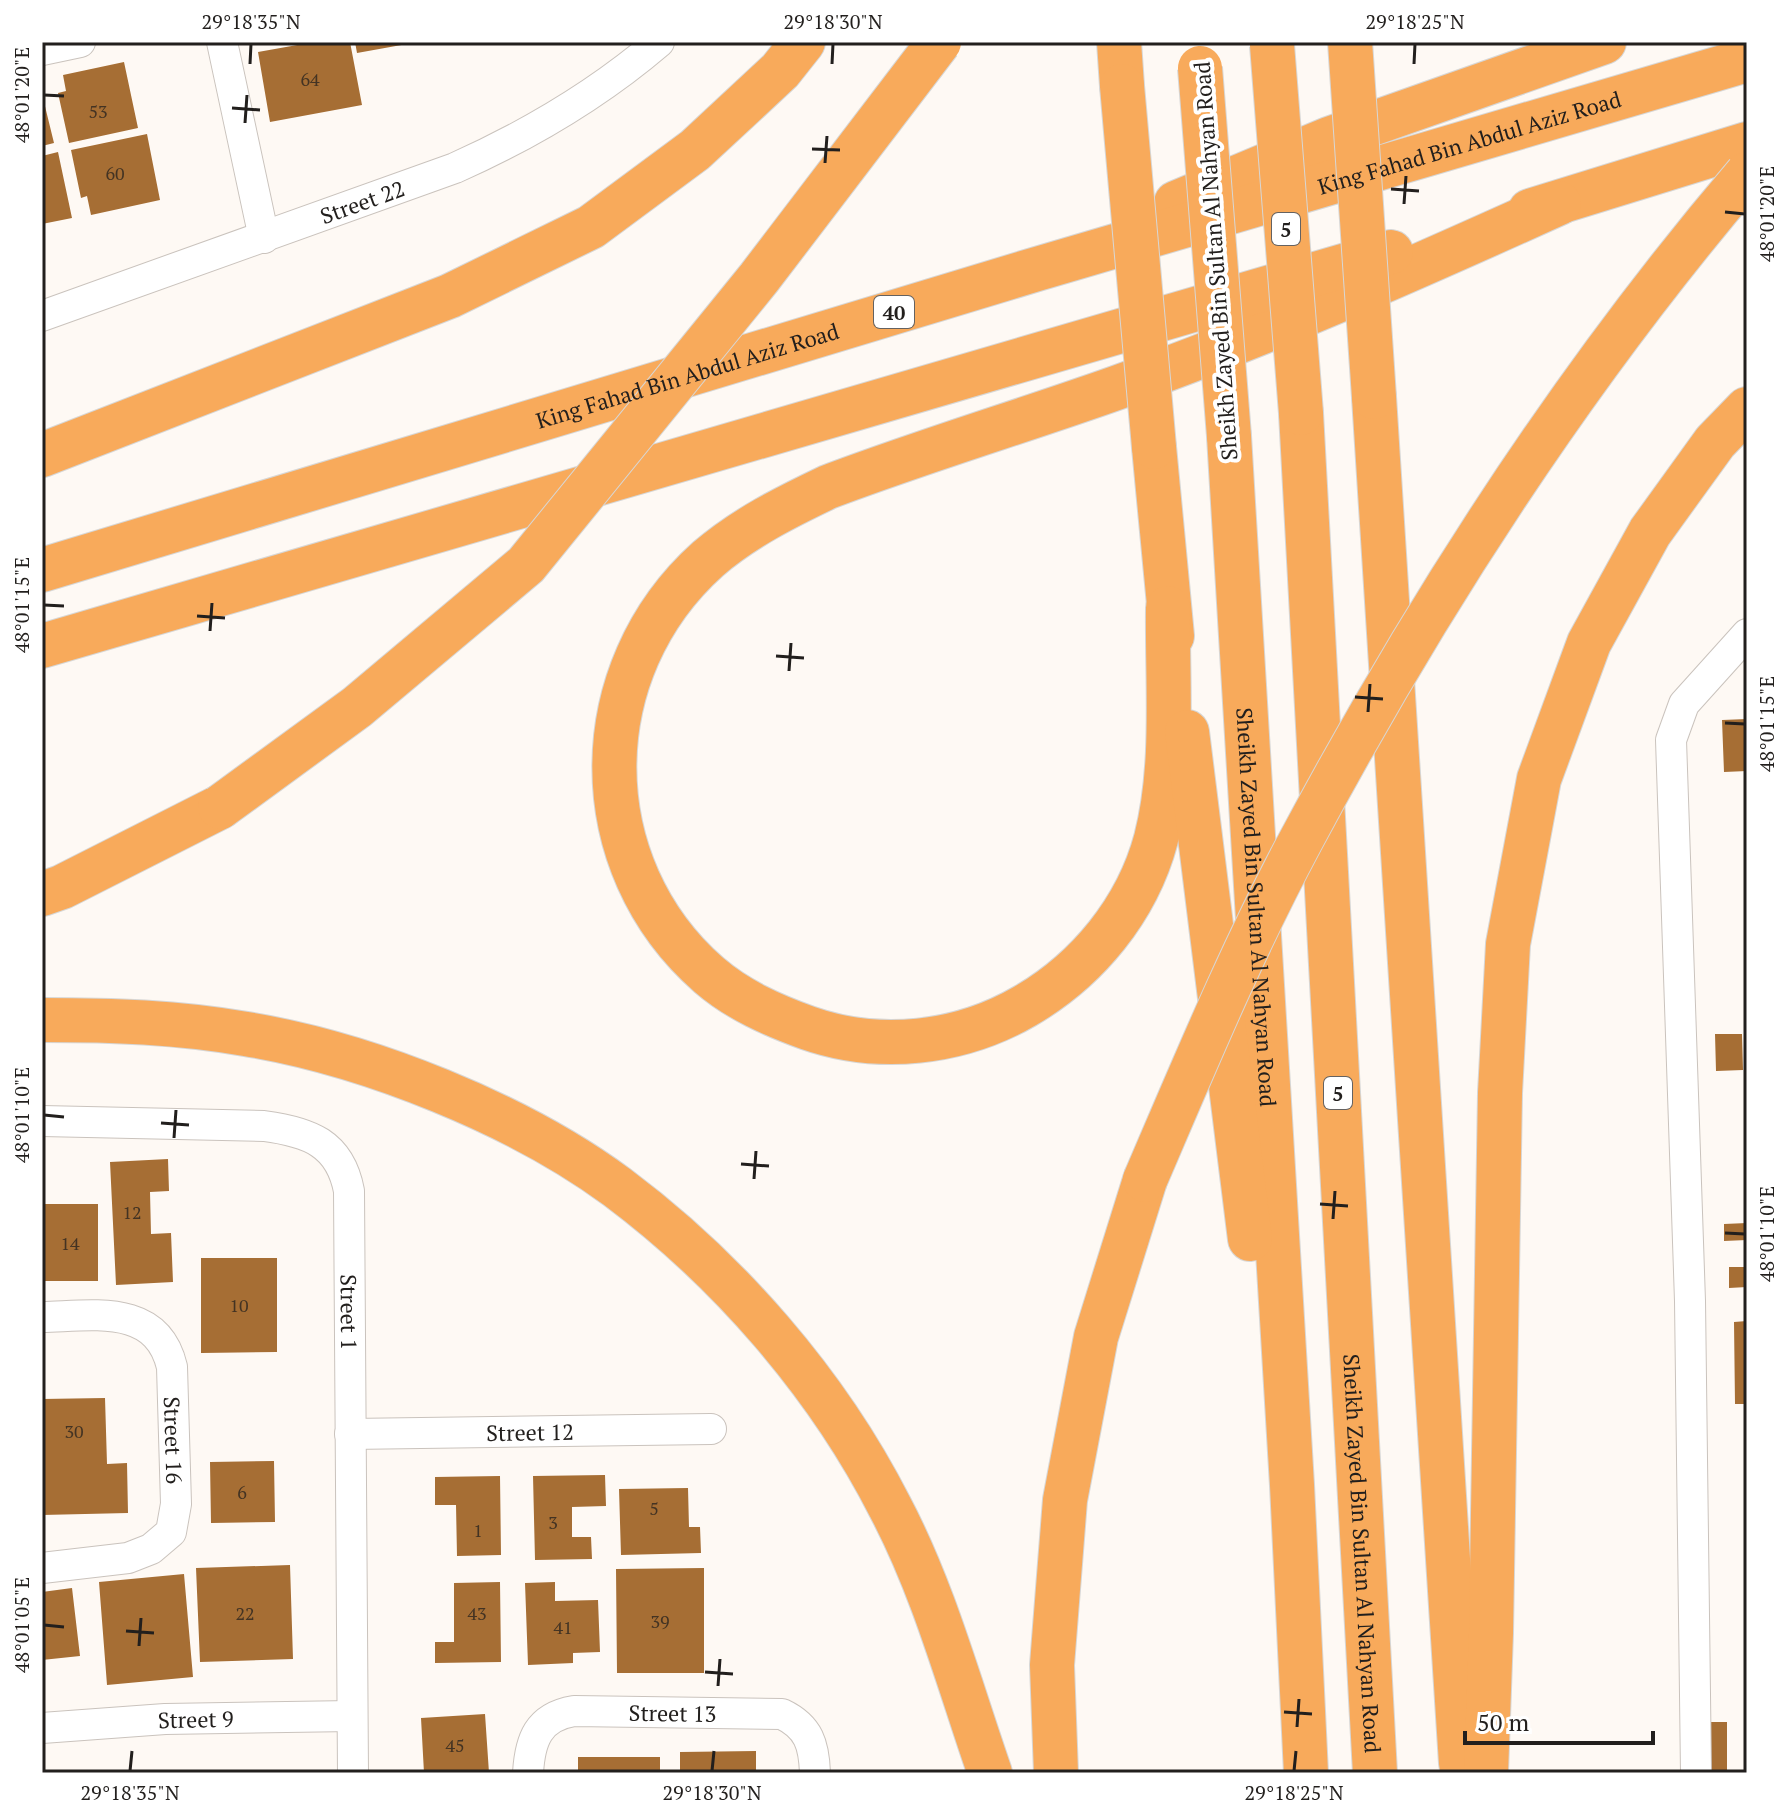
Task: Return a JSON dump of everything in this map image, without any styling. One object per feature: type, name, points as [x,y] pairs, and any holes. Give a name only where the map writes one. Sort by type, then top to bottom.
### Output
[{"type":"highway","points":[[42,455],[450,296],[591,227],[695,150],[780,71],[803,42]]},
{"type":"highway","points":[[42,894],[62,887],[220,807],[357,707],[526,565],[759,278],[939,42]]},
{"type":"highway","points":[[1119,42],[1168,608],[1213,931],[1262,1337],[1277,1424],[1292,1485]]},
{"type":"highway","points":[[1350,42],[1462,1773]]},
{"type":"highway","points":[[1037,269],[1132,222],[1286,156],[1604,42]]},
{"type":"highway","name":"Sheikh Zayed Bin Sultan Al Nahyan Road","points":[[1272,43],[1301,413],[1375,1773]]},
{"type":"highway","name":"Sheikh Zayed Bin Sultan Al Nahyan Road","points":[[1199,55],[1229,436],[1292,1485],[1306,1773]]},
{"type":"highway","name":"King Fahad Bin Abdul Aziz Road","points":[[42,570],[1037,269],[1747,60]]},
{"type":"highway","points":[[42,646],[1559,203],[1747,144]]},
{"type":"highway","points":[[1056,1773],[1052,1665],[1065,1500],[1096,1337],[1145,1180],[1218,1009],[1300,842],[1390,680],[1488,522],[1594,369],[1707,221],[1747,174]]},
{"type":"highway","points":[[1168,608],[1165,787],[1155,842],[1146,868],[1134,894],[1102,942],[1060,983],[1024,1007],[982,1027],[922,1040],[870,1041],[819,1031],[764,1011],[711,977],[668,931],[650,904],[635,875],[617,813],[614,760],[619,719],[636,661],[666,607],[696,572],[731,540],[828,487],[1116,388],[1228,345],[1559,203]]},
{"type":"highway","points":[[1486,1773],[1500,1093],[1508,944],[1539,779],[1589,643],[1650,532],[1715,442],[1747,409]]},
{"type":"highway","points":[[42,1020],[136,1020],[235,1032],[303,1046],[434,1089],[508,1123],[617,1187],[732,1289],[783,1347],[855,1445],[891,1507],[925,1583],[990,1773]]},
{"type":"street","points":[[42,50],[80,42]]},
{"type":"street","points":[[222,42],[264,238]]},
{"type":"street","name":"Street 22","points":[[42,316],[455,168],[507,145],[595,92],[659,42]]},
{"type":"street","points":[[1696,1773],[1690,1301],[1671,740],[1684,704],[1747,634]]},
{"type":"street","name":"Street 1","points":[[42,1121],[276,1128],[312,1139],[339,1159],[345,1171],[349,1191],[353,1773]]},
{"type":"street","name":"Street 16","points":[[42,1317],[118,1317],[135,1320],[160,1338],[168,1351],[172,1367],[176,1504],[176,1519],[171,1532],[151,1549],[128,1558],[42,1568]]},
{"type":"street","name":"Street 12","points":[[350,1434],[711,1429]]},
{"type":"street","name":"Street 13","points":[[528,1773],[530,1753],[539,1730],[555,1716],[574,1711],[782,1714],[796,1722],[809,1737],[815,1773]]},
{"type":"street","name":"Street 9","points":[[42,1728],[165,1719],[352,1716]]},
{"type":"building","points":[[314,42],[350,42],[362,105],[270,122],[258,52]]},
{"type":"building","points":[[355,42],[407,42],[407,44],[357,53]]},
{"type":"building","points":[[124,62],[138,128],[69,143],[58,93],[66,91],[63,75]]},
{"type":"building","points":[[42,94],[54,143],[42,146]]},
{"type":"building","points":[[147,134],[160,200],[91,215],[87,196],[81,198],[71,150]]},
{"type":"building","points":[[58,152],[72,218],[42,224],[42,156]]},
{"type":"building","points":[[1747,719],[1747,771],[1724,772],[1722,720]]},
{"type":"building","points":[[1715,1034],[1742,1034],[1743,1070],[1716,1071]]},
{"type":"building","points":[[168,1159],[169,1191],[150,1192],[151,1234],[171,1233],[173,1282],[116,1285],[110,1162]]},
{"type":"building","points":[[42,1204],[98,1204],[98,1281],[42,1281]]},
{"type":"building","points":[[1747,1223],[1747,1240],[1724,1241],[1724,1224]]},
{"type":"building","points":[[201,1258],[277,1258],[277,1352],[201,1353]]},
{"type":"building","points":[[1729,1267],[1747,1267],[1747,1287],[1729,1288]]},
{"type":"building","points":[[1747,1321],[1747,1404],[1735,1404],[1734,1322]]},
{"type":"building","points":[[105,1398],[107,1464],[127,1463],[128,1513],[42,1515],[42,1399]]},
{"type":"building","points":[[274,1461],[275,1522],[211,1523],[210,1462]]},
{"type":"building","points":[[605,1475],[606,1506],[572,1507],[572,1537],[591,1537],[592,1559],[535,1560],[533,1476]]},
{"type":"building","points":[[500,1476],[501,1555],[457,1556],[456,1505],[435,1505],[435,1477]]},
{"type":"building","points":[[688,1488],[689,1527],[700,1527],[701,1553],[621,1555],[619,1489]]},
{"type":"building","points":[[290,1565],[293,1659],[200,1662],[196,1568]]},
{"type":"building","points":[[704,1568],[704,1673],[617,1673],[616,1569]]},
{"type":"building","points":[[184,1574],[193,1677],[107,1685],[99,1582]]},
{"type":"building","points":[[500,1582],[501,1662],[435,1663],[435,1642],[454,1642],[454,1583]]},
{"type":"building","points":[[555,1582],[555,1601],[598,1600],[600,1652],[573,1653],[573,1663],[528,1665],[525,1583]]},
{"type":"building","points":[[72,1588],[80,1656],[42,1660],[42,1592]]},
{"type":"building","points":[[485,1714],[489,1773],[424,1773],[421,1718]]},
{"type":"building","points":[[1710,1722],[1727,1722],[1727,1773],[1710,1773]]},
{"type":"building","points":[[756,1751],[756,1773],[680,1773],[680,1752]]},
{"type":"building","points":[[578,1757],[660,1757],[660,1773],[578,1773]]}]
